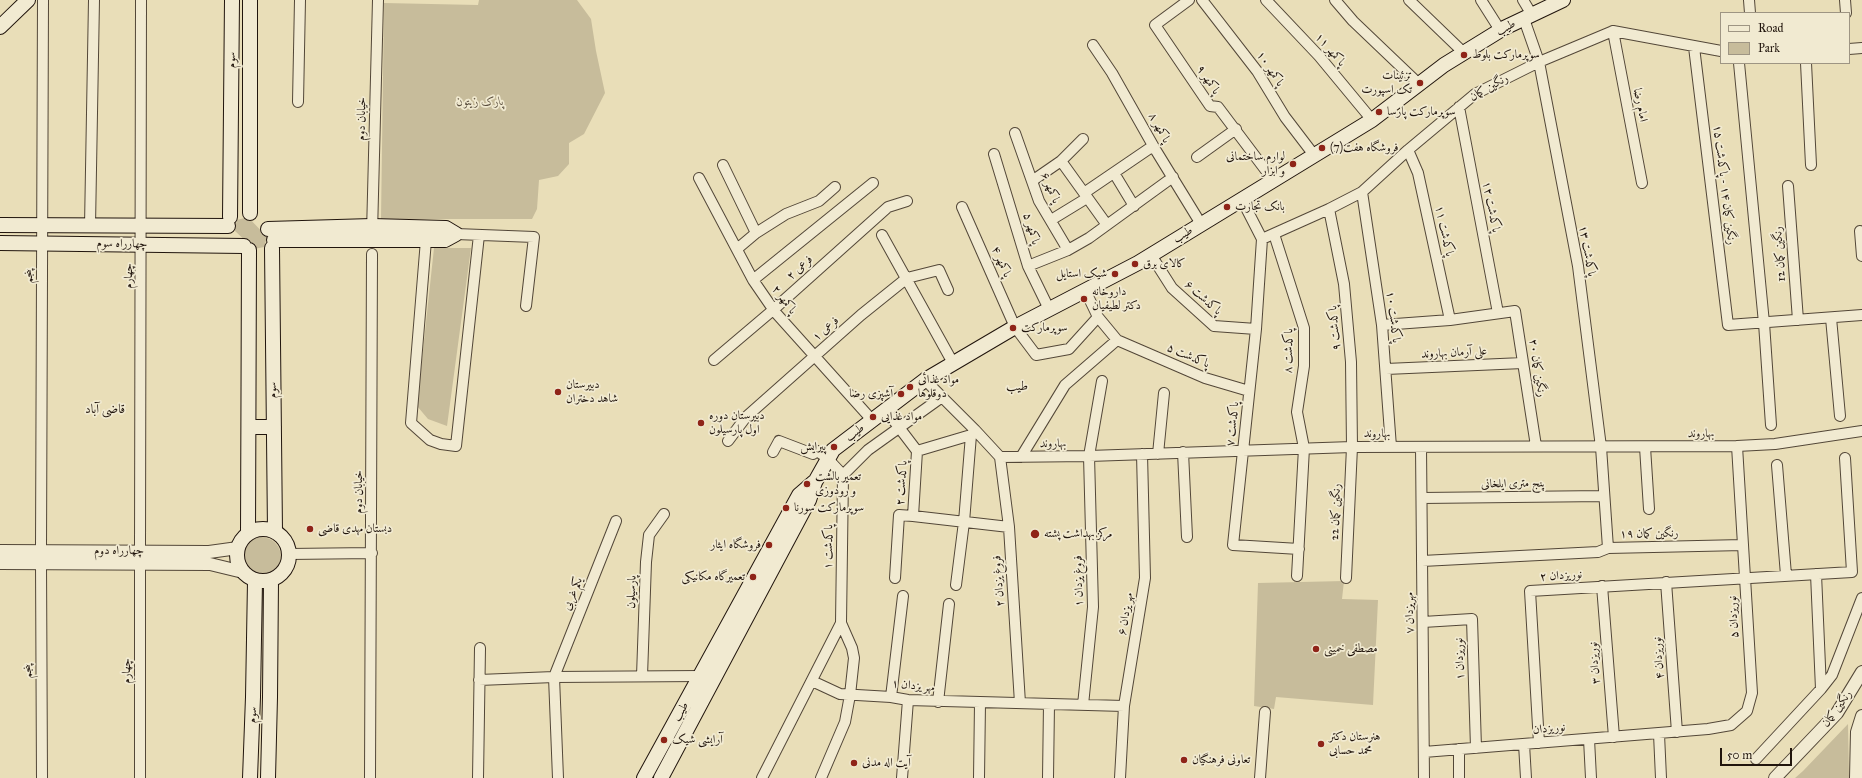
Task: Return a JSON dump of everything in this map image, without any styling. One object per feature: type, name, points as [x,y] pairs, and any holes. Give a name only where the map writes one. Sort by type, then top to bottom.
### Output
[{"type":"main road","points":[[0,27],[28,0]]},
{"type":"main road","name":"سوم","points":[[229,222],[232,0]]},
{"type":"main road","name":"سوم","points":[[250,0],[250,213]]},
{"type":"main road","name":"طیب","points":[[644,778],[707,679],[809,500],[815,482],[833,450],[925,380],[1015,326],[1151,254],[1242,200],[1372,120],[1444,65],[1500,30],[1528,17],[1549,3],[1563,0]]},
{"type":"main road","points":[[231,102],[250,102]]},
{"type":"main road","name":"چهارراه سوم","points":[[0,225],[142,226],[229,222],[241,210],[250,213]]},
{"type":"main road","points":[[250,213],[271,239],[446,228],[456,234]]},
{"type":"main road","points":[[229,222],[233,235],[247,248]]},
{"type":"main road","points":[[372,232],[426,240],[445,240],[456,234]]},
{"type":"main road","name":"چهارراه سوم","points":[[0,243],[247,248],[256,255],[267,253],[271,239]]},
{"type":"main road","name":"سوم","points":[[271,239],[275,532]]},
{"type":"main road","name":"سوم","points":[[247,248],[249,331],[248,533]]},
{"type":"main road","points":[[249,331],[273,330]]},
{"type":"main road","points":[[249,427],[274,427]]},
{"type":"main road","points":[[266,529],[275,532],[282,537],[287,545],[289,554],[288,563],[284,571],[271,581],[255,581],[242,572],[237,557],[238,548],[248,533],[266,529]]},
{"type":"main road","name":"سوم","points":[[250,778],[255,581]]},
{"type":"main road","name":"سوم","points":[[268,778],[271,581]]},
{"type":"main road","name":"طیب","points":[[661,778],[707,679]]},
{"type":"main road","points":[[253,697],[270,697]]},
{"type":"street","name":"پنجم","points":[[42,778],[41,557],[43,0]]},
{"type":"street","points":[[90,226],[94,0]]},
{"type":"street","name":"چهارم","points":[[140,778],[142,245],[141,0]]},
{"type":"street","points":[[298,102],[300,0]]},
{"type":"street","name":"خیابان دوم","points":[[372,232],[378,0]]},
{"type":"street","name":"پاکمهر ۹","points":[[1189,0],[1155,25],[1210,106],[1218,108],[1236,129],[1273,180]]},
{"type":"street","name":"پاکمهر ۱۰","points":[[1202,0],[1257,71],[1286,117],[1314,155]]},
{"type":"street","name":"پاکمهر ۱۱","points":[[1266,0],[1319,56],[1372,120]]},
{"type":"street","points":[[1335,0],[1353,21],[1419,84]]},
{"type":"street","points":[[1409,0],[1464,53]]},
{"type":"street","points":[[1481,0],[1500,30]]},
{"type":"street","name":"پاکدشت ۱۳","points":[[1523,0],[1539,62],[1578,266],[1601,447]]},
{"type":"street","points":[[1749,0],[1750,12]]},
{"type":"street","points":[[1844,0],[1846,12]]},
{"type":"street","points":[[1613,31],[1720,51]]},
{"type":"street","name":"رنگین کمان","points":[[1262,239],[1329,209],[1362,192],[1408,150],[1475,94],[1539,62],[1613,31]]},
{"type":"street","name":"امام رضا","points":[[1613,31],[1642,183]]},
{"type":"street","name":"پاکمهر ۸","points":[[1093,45],[1112,73],[1153,146],[1201,224]]},
{"type":"street","name":"رنگین کمان ۱۴ - پاکدشت ۱۵","points":[[1694,47],[1728,326],[1764,323]]},
{"type":"street","points":[[1850,49],[1862,48]]},
{"type":"street","points":[[1740,64],[1764,323],[1771,425]]},
{"type":"street","points":[[1806,64],[1811,165]]},
{"type":"street","name":"پاکدشت ۱۲","points":[[1459,107],[1498,313]]},
{"type":"street","points":[[1197,157],[1236,129]]},
{"type":"street","name":"پاکمهر ۶","points":[[1015,133],[1039,201],[1068,250]]},
{"type":"street","points":[[1032,180],[1061,161],[1083,139]]},
{"type":"street","points":[[1050,220],[1086,195],[1114,172],[1153,146]]},
{"type":"street","name":"پاکدشت ۱۱","points":[[1408,150],[1418,173],[1450,320]]},
{"type":"street","name":"پاکمهر ۵","points":[[994,154],[1028,266],[1049,309]]},
{"type":"street","points":[[1061,161],[1107,225]]},
{"type":"street","points":[[723,165],[756,233]]},
{"type":"street","points":[[1114,172],[1134,206]]},
{"type":"street","points":[[1028,266],[1068,250],[1107,225],[1173,177]]},
{"type":"street","name":"پاکمهر ۲","points":[[699,178],[753,280],[773,310],[872,420]]},
{"type":"street","points":[[753,280],[873,183]]},
{"type":"street","name":"رنگین کمان 12","points":[[1788,186],[1798,320]]},
{"type":"street","points":[[737,249],[756,233],[786,214],[819,201],[834,187]]},
{"type":"street","name":"پاکدشت ۱۰","points":[[1362,192],[1382,325],[1391,447]]},
{"type":"street","points":[[1242,200],[1262,239]]},
{"type":"street","name":"فرعی ۲","points":[[714,360],[888,208],[907,201]]},
{"type":"street","name":"پاکمهر ۴","points":[[962,207],[1015,326],[1036,355],[1069,349],[1098,316]]},
{"type":"street","name":"پاکدشت ۹","points":[[1329,209],[1344,284],[1350,362],[1352,447]]},
{"type":"street","points":[[1860,231],[1862,256]]},
{"type":"street","points":[[456,234],[534,237],[526,306]]},
{"type":"street","name":"پاکدشت ۸","points":[[1274,234],[1304,328],[1304,366],[1297,412],[1304,448],[1297,576]]},
{"type":"street","points":[[426,240],[411,423],[430,440],[441,444],[456,446],[479,235]]},
{"type":"street","points":[[882,235],[953,363]]},
{"type":"street","name":"پاکدشت ۷","points":[[1262,239],[1256,329],[1233,545],[1299,549]]},
{"type":"street","name":"خیابان دوم","points":[[370,778],[372,254]]},
{"type":"street","name":"پاکدشت ۶","points":[[1151,254],[1172,288],[1214,326],[1256,329]]},
{"type":"street","name":"فرعی ۱","points":[[728,441],[746,417],[906,278],[939,270],[948,290]]},
{"type":"street","points":[[1021,457],[1065,385],[1117,340],[1098,316],[1085,290]]},
{"type":"street","name":"رنگین کمان ۲۰","points":[[1498,313],[1516,311],[1536,446]]},
{"type":"street","points":[[1382,325],[1450,320],[1498,313]]},
{"type":"street","points":[[1764,323],[1862,315]]},
{"type":"street","points":[[1831,318],[1840,416]]},
{"type":"street","name":"پاکدشت ۵","points":[[1117,340],[1205,378],[1249,391]]},
{"type":"street","name":"علی آرمان بهاروند","points":[[1386,369],[1523,363]]},
{"type":"street","points":[[925,380],[973,432],[1000,458]]},
{"type":"street","name":"فروغ یزدان ۱","points":[[1083,705],[1093,607],[1089,456],[1102,381]]},
{"type":"street","points":[[1158,454],[1164,393]]},
{"type":"street","points":[[773,452],[779,441],[813,454],[817,451],[828,458],[843,475],[868,450],[942,397]]},
{"type":"street","name":"پاکدشت ۲","points":[[885,409],[917,451],[912,516],[899,516],[895,578]]},
{"type":"street","name":"بهاروند","points":[[1000,458],[1352,447],[1737,446],[1775,444],[1862,431]]},
{"type":"street","points":[[917,451],[973,432]]},
{"type":"street","points":[[956,585],[973,432]]},
{"type":"street","name":"نوریزدان ۵","points":[[1677,732],[1731,725],[1747,711],[1752,693],[1737,446]]},
{"type":"street","name":"رنگین کمان 22","points":[[1346,578],[1352,447]]},
{"type":"street","name":"مهریزدان ۷","points":[[1421,447],[1424,778]]},
{"type":"street","name":"رنگین کمان ۱۹","points":[[1601,447],[1608,548],[1743,545]]},
{"type":"street","points":[[1645,447],[1649,509]]},
{"type":"street","points":[[1183,452],[1187,537]]},
{"type":"street","name":"مهر یزدان ۶","points":[[1120,778],[1124,706],[1145,578],[1142,454]]},
{"type":"street","name":"فروغ یزدان ۲","points":[[1000,458],[1009,527],[1020,703]]},
{"type":"street","name":"نوریزدان ۲","points":[[1539,743],[1530,591],[1745,577],[1852,572],[1845,458]]},
{"type":"street","points":[[1777,465],[1786,575]]},
{"type":"street","name":"پاکدشت ۱","points":[[821,778],[845,722],[854,658],[852,648],[841,623],[843,475]]},
{"type":"street","name":"پنج متری ایلخانی","points":[[1422,498],[1604,496]]},
{"type":"street","name":"پارسیلون","points":[[642,676],[646,562],[649,536],[664,514]]},
{"type":"street","points":[[912,516],[1009,527]]},
{"type":"street","name":"یکم غربی","points":[[554,677],[616,521]]},
{"type":"street","name":"چهارراه دوم","points":[[140,557],[209,552],[238,548]]},
{"type":"street","points":[[1422,561],[1598,552],[1608,548]]},
{"type":"street","points":[[0,551],[41,557],[140,557],[210,564],[242,572]]},
{"type":"street","points":[[289,554],[372,553]]},
{"type":"street","points":[[0,563],[41,557]]},
{"type":"street","points":[[1816,574],[1821,689]]},
{"type":"street","name":"نوریزدان ۴","points":[[1666,582],[1677,732]]},
{"type":"street","name":"نوریزدان ۳","points":[[1602,586],[1614,737]]},
{"type":"street","points":[[891,697],[903,596]]},
{"type":"street","points":[[1756,759],[1821,689],[1832,675],[1862,598]]},
{"type":"street","points":[[938,702],[949,604]]},
{"type":"street","name":"نوریزدان ۱","points":[[1423,622],[1472,619],[1476,748]]},
{"type":"street","points":[[762,778],[841,623]]},
{"type":"street","points":[[478,778],[480,648]]},
{"type":"street","name":"رنگین کمان","points":[[1775,778],[1837,712],[1862,672]]},
{"type":"street","points":[[479,680],[642,676],[707,679]]},
{"type":"street","points":[[554,677],[558,778]]},
{"type":"street","name":"مهر یزدان ۱","points":[[812,681],[840,694],[891,697],[908,700],[1124,706]]},
{"type":"street","points":[[902,778],[908,700]]},
{"type":"street","points":[[979,778],[980,703]]},
{"type":"street","points":[[1048,778],[1049,704]]},
{"type":"street","points":[[1260,778],[1265,712]]},
{"type":"street","name":"رنگین کمان","points":[[1856,778],[1857,732],[1862,716]]},
{"type":"street","name":"نوریزدان","points":[[1424,752],[1677,732]]},
{"type":"street","points":[[1659,734],[1661,778]]},
{"type":"street","points":[[1589,739],[1591,778]]},
{"type":"street","points":[[1524,744],[1526,778]]},
{"type":"street","points":[[1459,749],[1460,778]]},
{"type":"green space","name":"پارک زیتون","points":[[479,0],[577,0],[591,19],[605,93],[584,134],[569,143],[569,164],[558,176],[539,180],[537,209],[532,219],[381,219],[384,3],[478,5]]},
{"type":"green space","points":[[248,217],[267,237],[264,247],[254,249],[234,230],[237,220]]},
{"type":"green space","points":[[434,248],[471,248],[447,426],[428,419],[417,406]]},
{"type":"green space","points":[[261,537],[269,539],[275,543],[279,549],[281,557],[279,565],[275,571],[269,575],[261,577],[253,575],[247,571],[243,565],[241,557],[243,549],[247,543],[253,539]]},
{"type":"green space","name":"مصطفی خمینی","points":[[1344,581],[1342,599],[1378,600],[1373,705],[1276,697],[1274,709],[1254,706],[1258,583]]},
{"type":"green space","points":[[1848,724],[1849,778],[1795,778],[1803,771]]},
{"type":"place","name":"سوپرمارکت بلوط","points":[[1464,55]]},
{"type":"place","name":"تزئینات تک اسپورت","points":[[1420,83]]},
{"type":"place","name":"سوپرمارکت پارسا","points":[[1379,112]]},
{"type":"place","name":"فروشگاه هفت(7)","points":[[1322,148]]},
{"type":"place","name":"لوارم ساختمانی و ابزار","points":[[1293,164]]},
{"type":"place","name":"بانک تجارت","points":[[1227,207]]},
{"type":"place","name":"کالای برق","points":[[1135,264]]},
{"type":"place","name":"شیک استایل","points":[[1115,274]]},
{"type":"place","name":"داروخانه دکتر لطیفیان","points":[[1084,299]]},
{"type":"place","name":"سوپرمارکت","points":[[1013,328]]},
{"type":"place","name":"مواد غذائی دوقلوها","points":[[910,387]]},
{"type":"place","name":"دبیرستان شاهد دختران","points":[[558,392]]},
{"type":"place","name":"آشپزی رضا","points":[[901,394]]},
{"type":"place","name":"مواد غذایی","points":[[873,417]]},
{"type":"place","name":"دبیرستان دوره اول پارسیلون","points":[[701,423]]},
{"type":"place","name":"پیرایش","points":[[834,447]]},
{"type":"place","name":"تعمیر بالشت و رودوزی","points":[[807,484]]},
{"type":"place","name":"سوپرمارکت سورنا","points":[[786,508]]},
{"type":"place","name":"دبستان مهدی قاضی","points":[[310,529]]},
{"type":"place","name":"مرکز بهداشت پشته","points":[[1035,534]]},
{"type":"place","name":"فروشگاه ایثار","points":[[769,545]]},
{"type":"place","name":"تعمیرگاه مکانیکی","points":[[753,577]]},
{"type":"place","name":"مصطفی خمینی","points":[[1316,649]]},
{"type":"place","name":"آرایشی شیک","points":[[664,740]]},
{"type":"place","name":"هنرستان دکتر محمد حسابی","points":[[1321,744]]},
{"type":"place","name":"تعاونی فرهنگیان","points":[[1184,760]]},
{"type":"place","name":"آیت اله مدنی","points":[[854,763]]},
{"type":"district","name":"طیب","points":[[1017,387]]},
{"type":"district","name":"قاضی آباد","points":[[105,410]]}]
